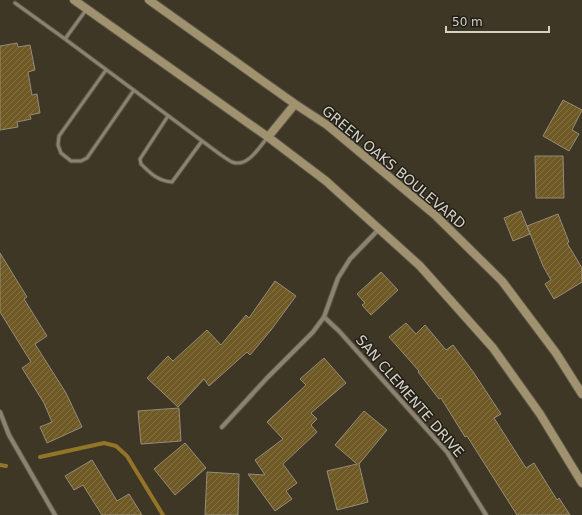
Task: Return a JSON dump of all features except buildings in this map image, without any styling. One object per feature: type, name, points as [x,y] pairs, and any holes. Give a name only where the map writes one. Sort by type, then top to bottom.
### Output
[{"type":"main road","points":[[74,0],[268,137],[326,181],[380,228],[420,266],[493,348],[540,414],[582,483]]},
{"type":"main road","name":"GREEN OAKS BOULEVARD","points":[[149,0],[295,104],[327,125],[436,215],[502,281],[556,353],[582,394]]},
{"type":"main road","points":[[268,137],[295,104]]},
{"type":"street","points":[[222,427],[312,332],[324,317],[338,278],[350,259],[380,228]]},
{"type":"street","name":"SAN CLEMENTE DRIVE","points":[[324,317],[339,331],[447,452],[486,515]]},
{"type":"street","points":[[0,412],[9,435],[55,515]]},
{"type":"lane","points":[[15,3],[221,155],[234,162],[244,162],[254,155],[268,137]]},
{"type":"lane","points":[[65,39],[87,9]]},
{"type":"lane","points":[[106,70],[59,136],[58,145],[62,154],[71,160],[80,162],[87,158],[134,90]]},
{"type":"lane","points":[[168,116],[140,159],[141,164],[153,176],[165,182],[172,182],[202,141]]},
{"type":"waterway","points":[[40,457],[104,443],[116,446],[127,456],[163,515]]},
{"type":"waterway","points":[[0,465],[6,466]]}]
